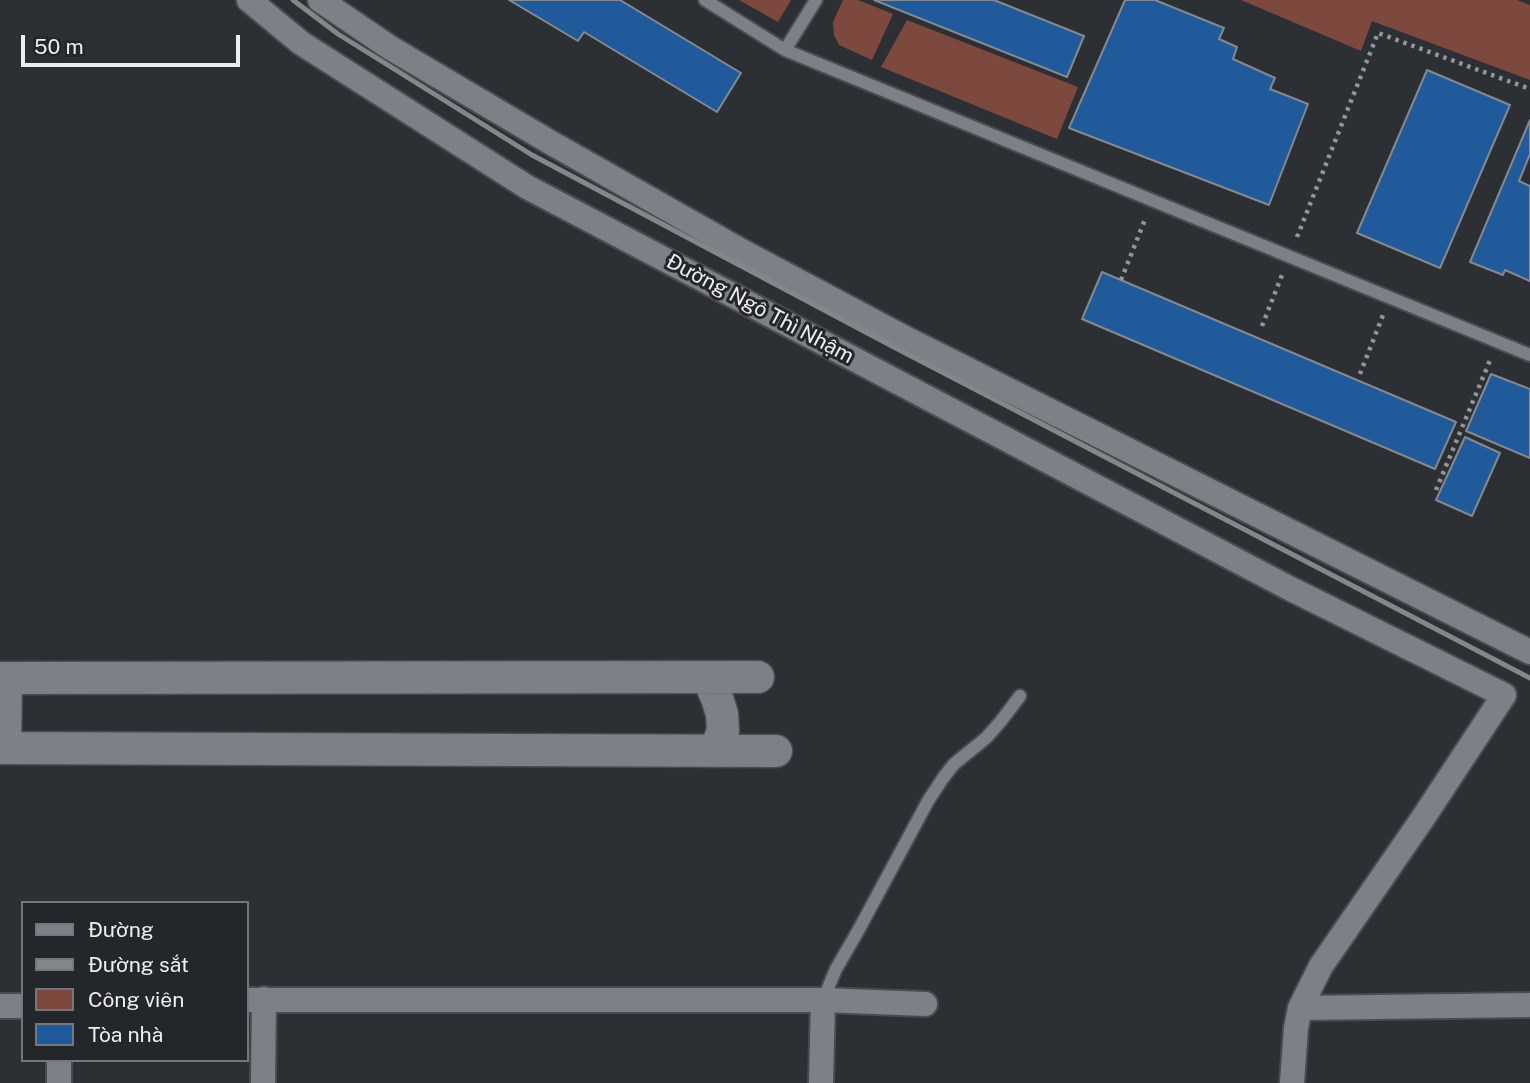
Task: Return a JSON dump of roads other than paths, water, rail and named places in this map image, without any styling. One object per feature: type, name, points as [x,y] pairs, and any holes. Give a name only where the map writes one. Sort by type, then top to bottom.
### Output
[{"type":"street","name":"Đường Ngô Thì Nhậm","points":[[249,0],[302,43],[527,187],[1290,588],[1504,695],[1321,966],[1300,1008]]},
{"type":"street","points":[[320,0],[389,47],[750,255],[909,340],[1530,652]]},
{"type":"street","points":[[758,677],[3,678],[3,748],[776,751]]},
{"type":"street","points":[[708,678],[722,714],[723,731],[715,751]]},
{"type":"street","points":[[263,1083],[255,1000],[822,1000],[925,1004]]},
{"type":"street","points":[[821,1083],[822,1000]]},
{"type":"street","points":[[1292,1083],[1300,1008],[1530,1005]]},
{"type":"street","points":[[0,1006],[21,1006]]},
{"type":"street","points":[[59,1062],[59,1083]]},
{"type":"lane","points":[[705,0],[785,50],[1530,355]]},
{"type":"lane","points":[[785,50],[816,0]]},
{"type":"lane","points":[[822,1000],[836,969],[928,801],[954,764],[986,738],[1020,696]]},
{"type":"railway","points":[[293,0],[338,34],[532,155],[890,345],[1530,678]]}]
